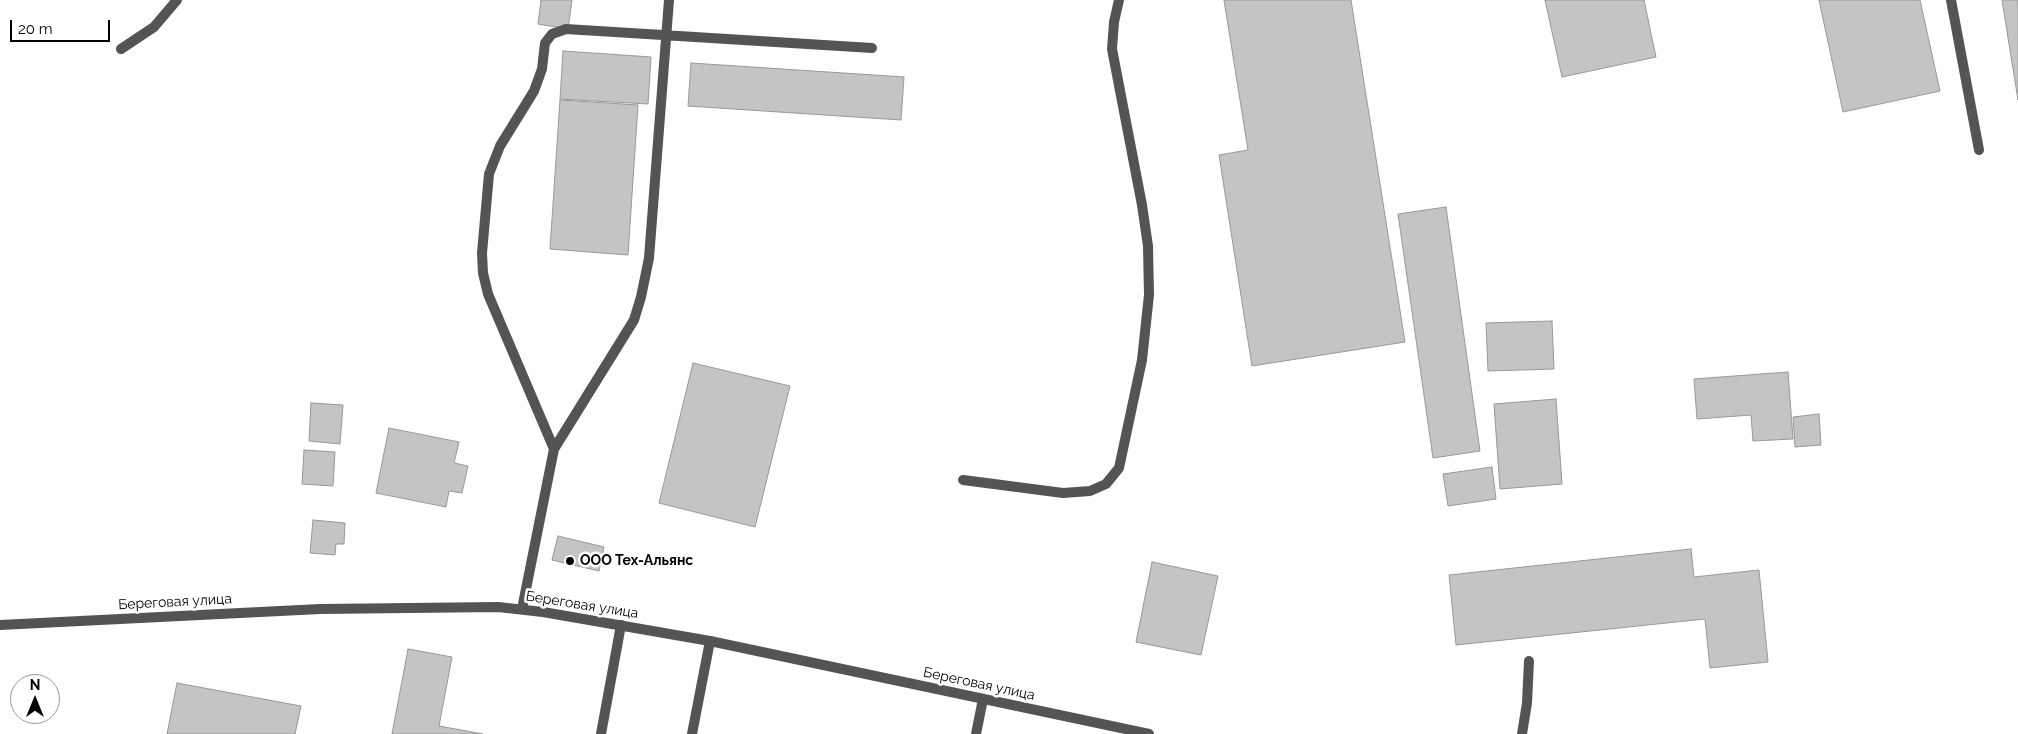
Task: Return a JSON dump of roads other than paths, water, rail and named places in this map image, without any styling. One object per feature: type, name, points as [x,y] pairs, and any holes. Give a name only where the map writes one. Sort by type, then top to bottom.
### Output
[{"type":"street","points":[[121,49],[154,27],[177,0]]},
{"type":"street","points":[[522,609],[554,449],[634,320],[641,297],[649,258],[669,0]]},
{"type":"street","points":[[963,480],[1063,493],[1090,491],[1106,484],[1119,468],[1142,360],[1149,295],[1148,246],[1142,205],[1112,49],[1114,22],[1119,0]]},
{"type":"street","points":[[1951,0],[1979,150]]},
{"type":"street","points":[[554,449],[488,294],[483,273],[482,253],[489,174],[500,146],[534,91],[542,69],[545,43],[552,34],[566,29],[872,48]]},
{"type":"street","name":"Береговая улица","points":[[0,625],[320,609],[498,606],[710,641],[1149,734]]},
{"type":"street","points":[[601,734],[621,625]]},
{"type":"street","points":[[692,734],[710,641]]},
{"type":"street","points":[[1522,734],[1527,703],[1529,661]]},
{"type":"street","points":[[976,734],[983,699]]},
{"type":"place","name":"ООО Тех-Альянс","points":[[570,561]]}]
